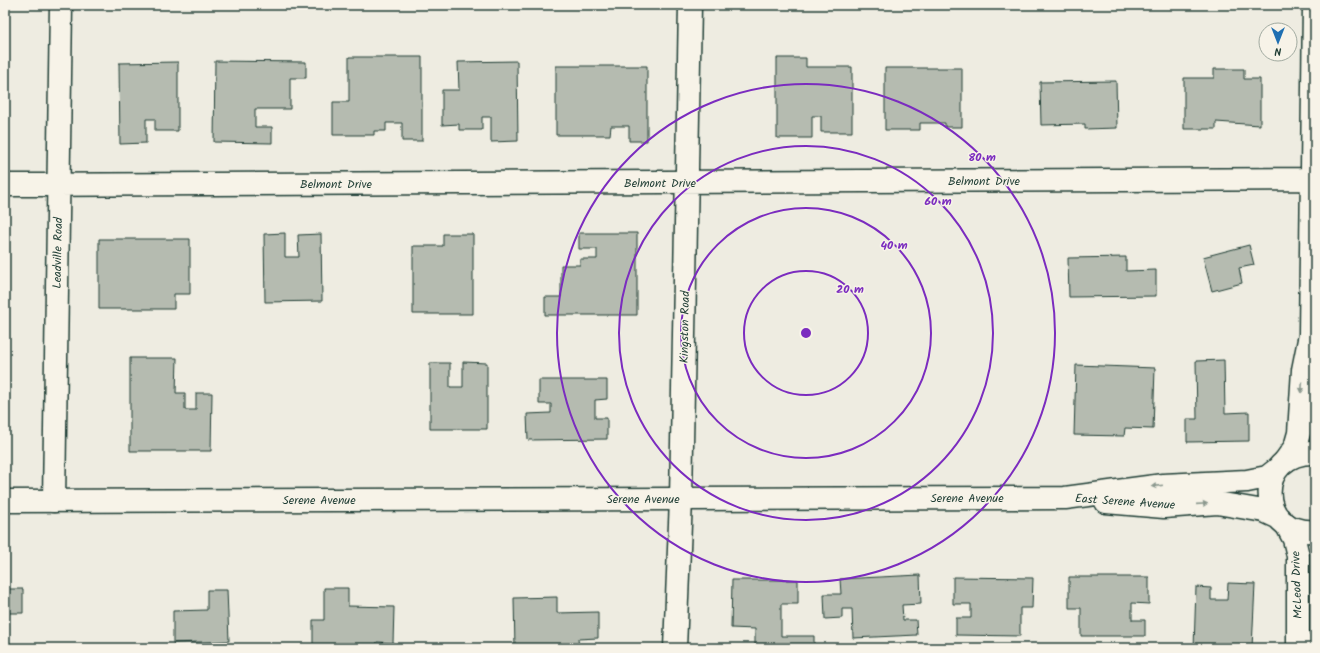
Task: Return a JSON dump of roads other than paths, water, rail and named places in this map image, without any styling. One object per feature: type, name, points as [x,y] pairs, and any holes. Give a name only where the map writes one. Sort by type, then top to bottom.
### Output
[{"type":"street","name":"Leadville Road","points":[[54,501],[61,5]]},
{"type":"street","name":"Kingston Road","points":[[675,648],[681,499],[690,5]]},
{"type":"street","points":[[1280,465],[1295,447],[1299,433],[1303,370],[1310,335],[1314,5]]},
{"type":"street","name":"Belmont Drive","points":[[5,185],[1313,179]]},
{"type":"street","points":[[1310,335],[1315,358]]},
{"type":"street","name":"Serene Avenue","points":[[5,501],[1065,498],[1163,485],[1253,480],[1267,477],[1280,465],[1305,453],[1315,453]]},
{"type":"street","name":"McLeod Drive","points":[[1280,465],[1270,483],[1269,494],[1273,511],[1294,539],[1298,556],[1298,648]]},
{"type":"street","name":"East Serene Avenue","points":[[1065,498],[1164,507],[1217,503],[1264,511],[1293,529],[1315,532]]}]
